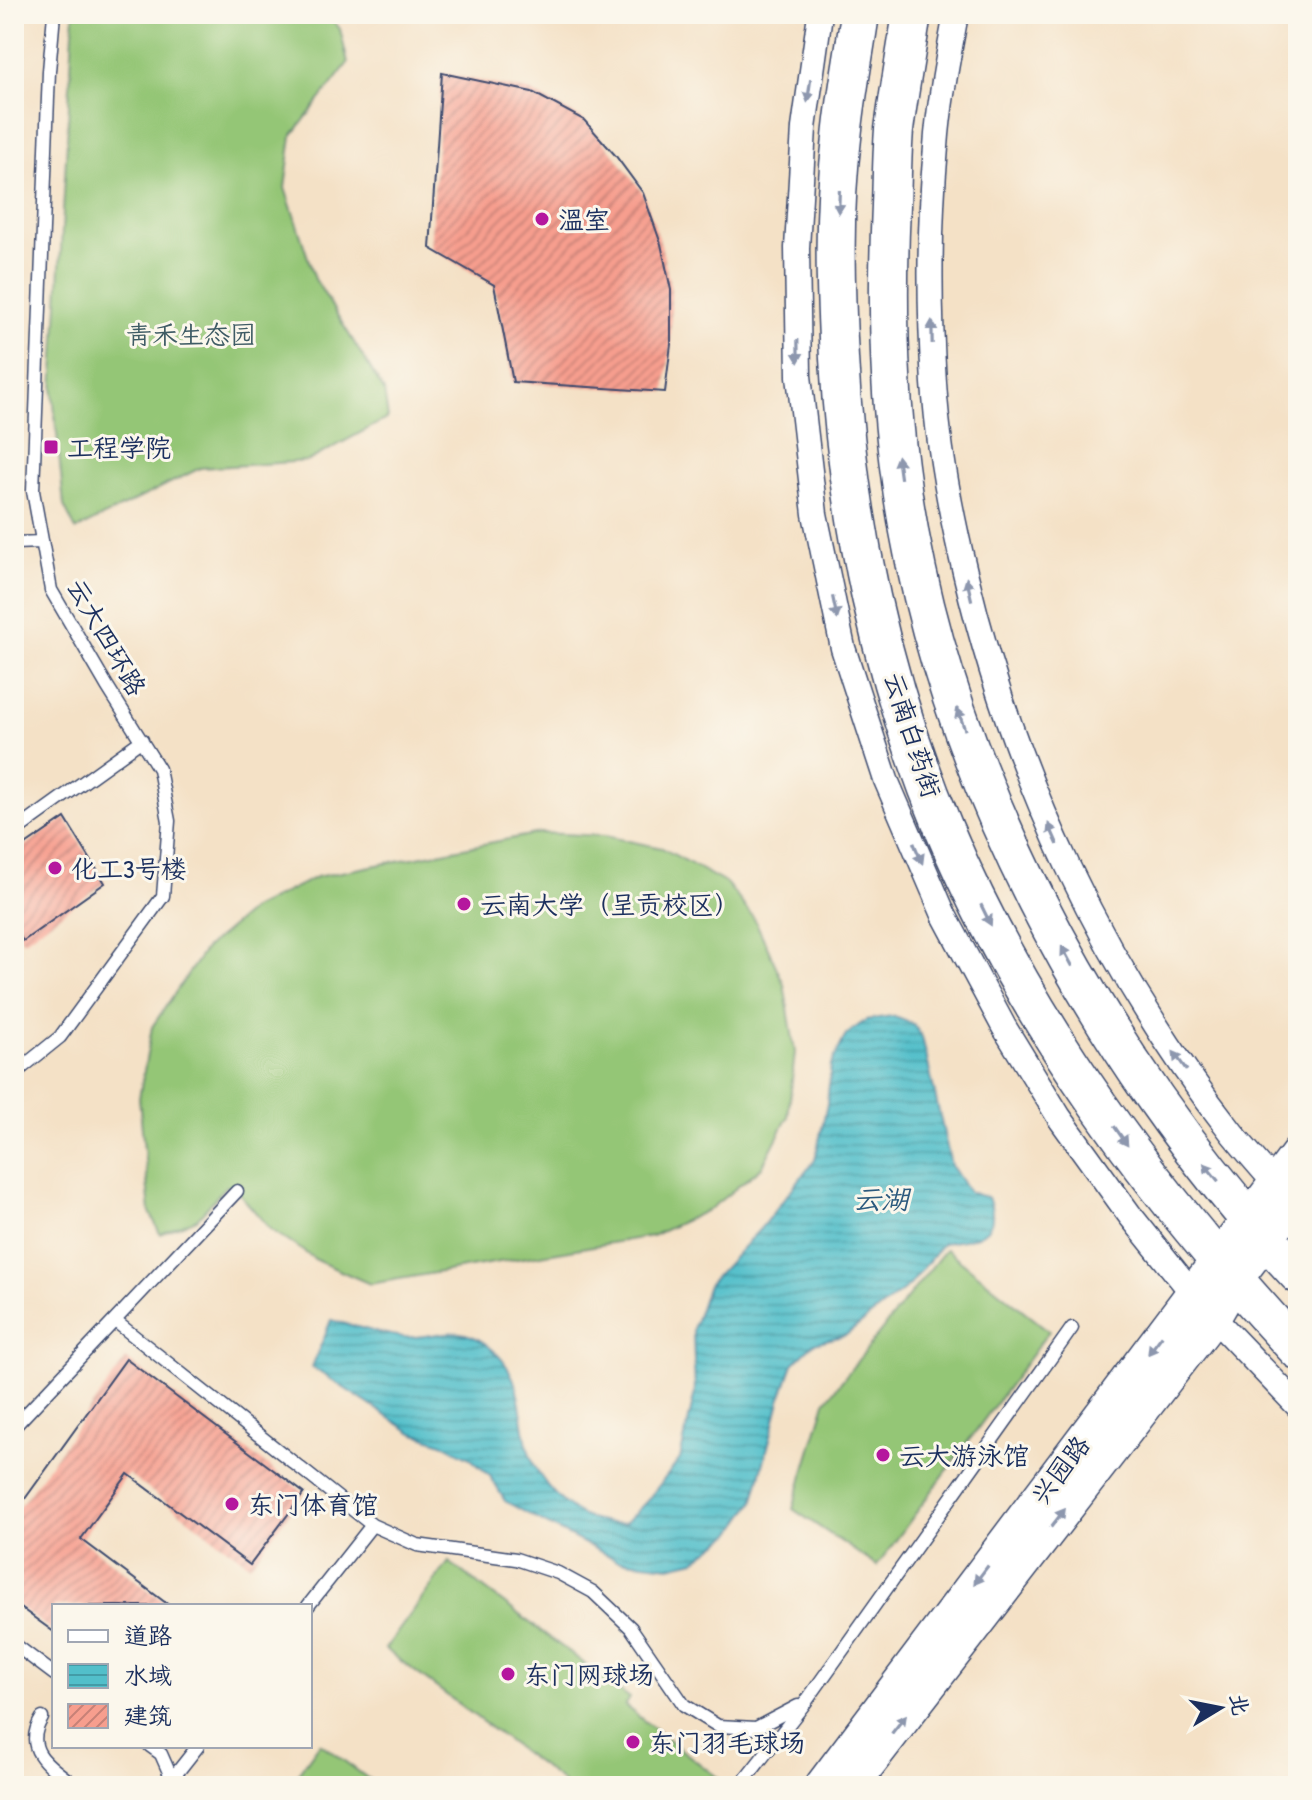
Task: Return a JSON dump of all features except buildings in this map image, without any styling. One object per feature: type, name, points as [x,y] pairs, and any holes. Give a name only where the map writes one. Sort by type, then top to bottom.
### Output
[{"type":"main road","name":"云南白药街","points":[[860,14],[841,139],[835,283],[842,424],[862,559],[899,704],[944,829],[1002,949],[1075,1070],[1148,1175],[1298,1350]]},
{"type":"main road","name":"云南白药街","points":[[912,14],[894,131],[889,245],[890,359],[899,467],[919,581],[949,686],[988,795],[1032,890],[1086,993],[1192,1149],[1257,1230],[1298,1274]]},
{"type":"main road","name":"兴园路","points":[[851,1786],[1227,1270],[1257,1230],[1291,1198],[1298,1154]]},
{"type":"main road","name":"兴园路","points":[[822,1786],[1203,1306]]},
{"type":"street","points":[[820,14],[803,143],[797,248],[799,376],[815,514],[843,648],[886,780],[944,915],[996,1013],[1059,1117],[1129,1214],[1203,1306],[1298,1406]]},
{"type":"street","points":[[956,14],[936,145],[931,265],[934,385],[950,509],[982,644],[1020,757],[1064,858],[1113,954],[1163,1036],[1232,1133],[1291,1198]]},
{"type":"lane","name":"云大四环路","points":[[14,1074],[60,1037],[163,896],[169,821],[159,769],[51,590],[33,491],[49,71],[54,14]]},
{"type":"lane","points":[[14,543],[42,542]]},
{"type":"lane","points":[[14,832],[142,740]]},
{"type":"lane","points":[[14,1427],[237,1191]]},
{"type":"lane","points":[[115,1321],[372,1525],[417,1545],[516,1559],[558,1573],[593,1592],[631,1628],[684,1705],[718,1726],[756,1728],[805,1703]]},
{"type":"lane","points":[[740,1786],[805,1703],[1072,1328]]},
{"type":"lane","points":[[310,1604],[372,1525]]},
{"type":"lane","points":[[14,1644],[52,1672]]},
{"type":"lane","points":[[42,1718],[36,1728],[35,1744],[43,1761],[76,1786]]},
{"type":"lane","points":[[153,1748],[161,1754],[172,1784]]},
{"type":"lane","points":[[172,1784],[197,1748]]},
{"type":"green space","name":"青禾生态园","points":[[74,14],[328,14],[340,29],[348,63],[292,136],[285,188],[315,279],[384,391],[388,418],[308,461],[200,468],[76,530],[64,506],[53,393]]},
{"type":"green space","points":[[540,833],[605,836],[662,848],[727,884],[755,920],[784,984],[795,1052],[788,1117],[762,1167],[710,1209],[652,1236],[370,1284],[318,1261],[270,1229],[237,1191],[226,1186],[197,1219],[160,1234],[150,1212],[139,1098],[152,1027],[205,949],[252,909],[316,877]]},
{"type":"green space","name":"云大游泳馆","points":[[946,1249],[1049,1331],[877,1566],[793,1509],[825,1402]]},
{"type":"green space","name":"东门网球场","points":[[449,1562],[630,1698],[625,1706],[718,1778],[712,1786],[561,1786],[563,1782],[385,1649]]},
{"type":"green space","points":[[320,1743],[378,1786],[289,1786]]},
{"type":"water","name":"云湖","points":[[892,1016],[913,1024],[922,1037],[951,1165],[969,1192],[988,1198],[992,1220],[988,1228],[974,1237],[943,1243],[910,1285],[846,1335],[814,1343],[793,1364],[753,1503],[732,1533],[695,1560],[670,1566],[617,1560],[505,1501],[490,1476],[470,1458],[442,1443],[413,1433],[312,1367],[331,1320],[403,1337],[454,1332],[475,1337],[499,1356],[509,1369],[515,1382],[530,1455],[547,1485],[564,1503],[583,1516],[624,1524],[680,1459],[695,1392],[693,1329],[708,1285],[760,1229],[815,1160],[827,1104],[831,1065],[846,1035],[866,1020]]},
{"type":"place","name":"温室","points":[[542,219]]},
{"type":"place","name":"工程学院","points":[[51,447]]},
{"type":"place","name":"化工3号楼","points":[[55,868]]},
{"type":"place","name":"云南大学（呈贡校区）","points":[[464,904]]},
{"type":"place","name":"云大游泳馆","points":[[883,1455]]},
{"type":"place","name":"东门体育馆","points":[[232,1504]]},
{"type":"place","name":"东门网球场","points":[[508,1674]]},
{"type":"place","name":"东门羽毛球场","points":[[633,1742]]}]
